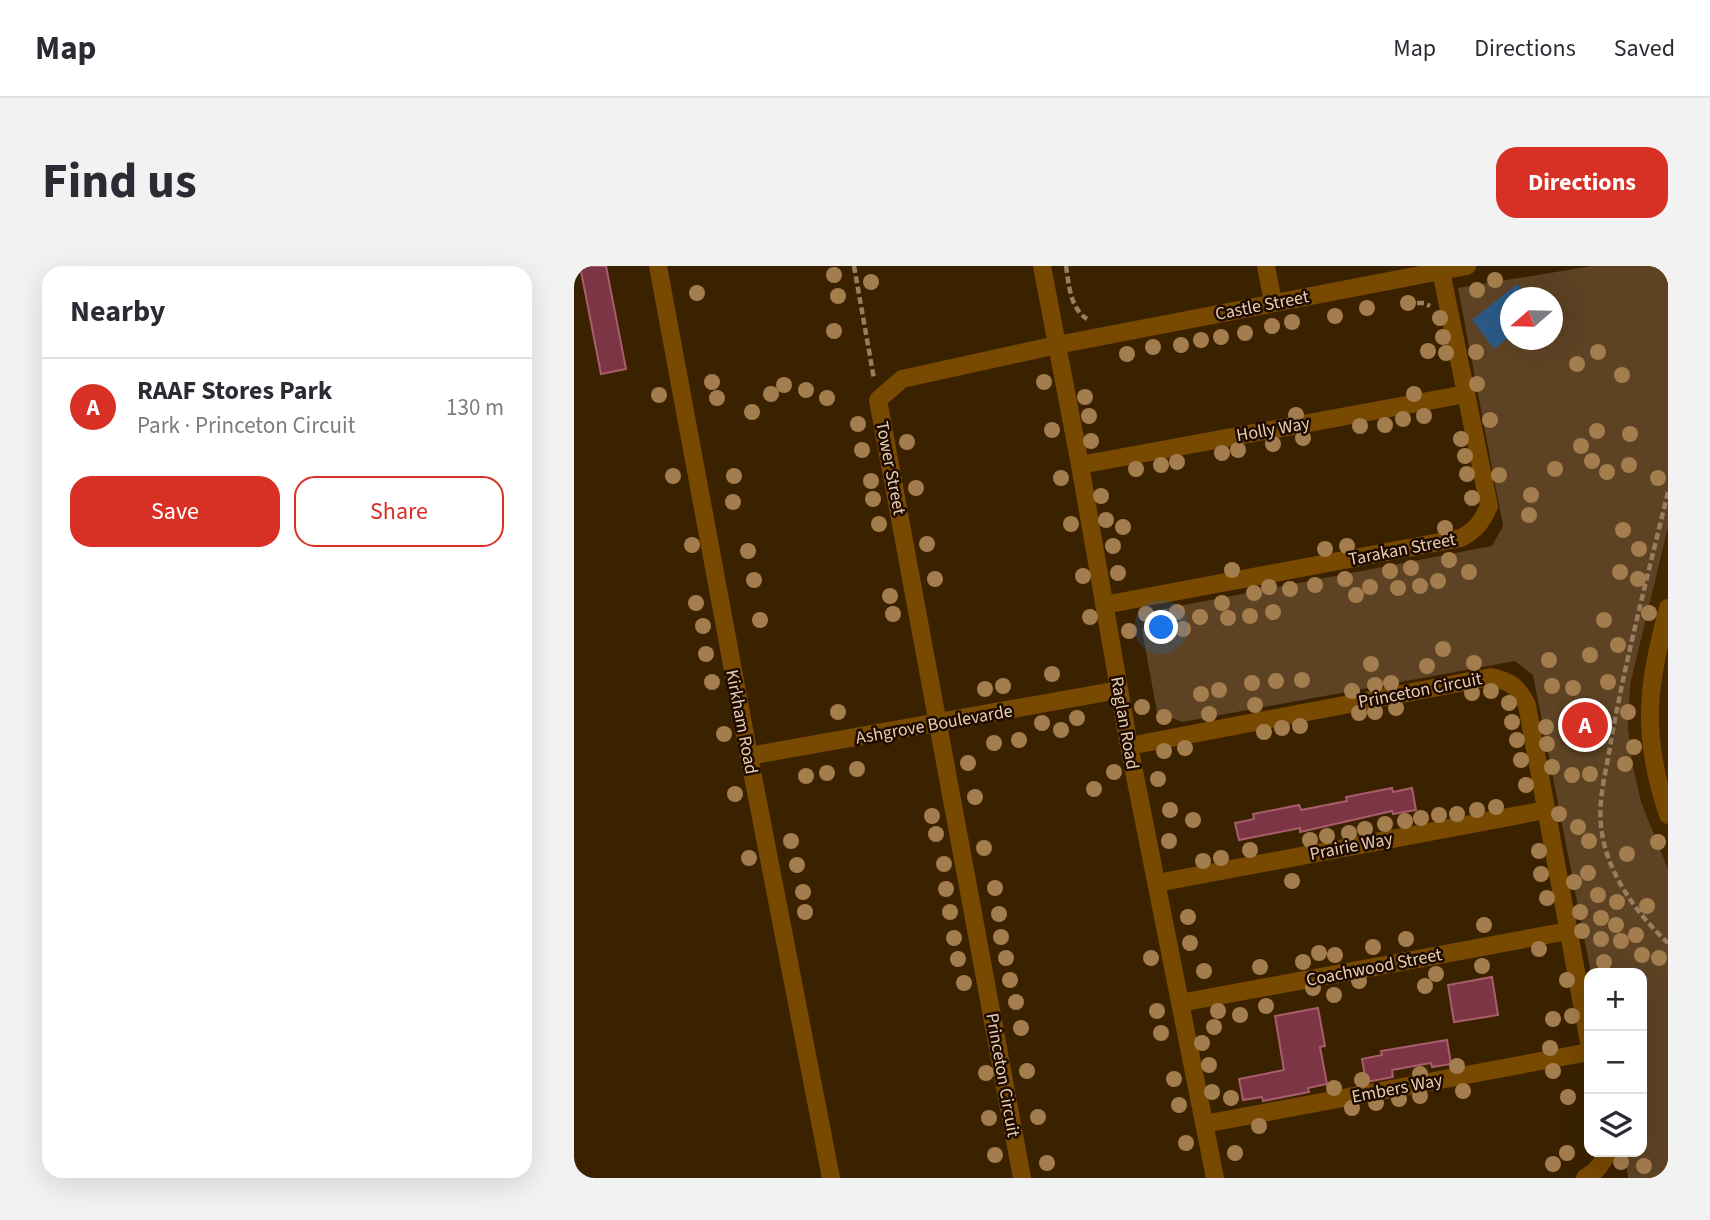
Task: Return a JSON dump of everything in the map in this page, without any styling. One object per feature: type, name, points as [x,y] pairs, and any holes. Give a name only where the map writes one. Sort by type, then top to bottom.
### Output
[{"type":"street","name":"Kirkham Road","points":[[658,266],[748,757],[831,1178]]},
{"type":"street","name":"Raglan Road","points":[[1042,266],[1129,746],[1215,1178]]},
{"type":"street","points":[[1266,266],[1273,302]]},
{"type":"street","name":"Castle Street","points":[[1057,345],[1467,266]]},
{"type":"street","name":"Tarakan Street","points":[[1104,605],[1461,538],[1473,532],[1482,523],[1489,506],[1441,271]]},
{"type":"street","name":"Tower Street","points":[[939,723],[878,400],[902,379],[1057,345]]},
{"type":"street","name":"Holly Way","points":[[1080,465],[1466,394]]},
{"type":"street","points":[[1668,608],[1654,662],[1649,703],[1650,739],[1657,783],[1668,815]]},
{"type":"street","name":"Princeton Circuit","points":[[1129,746],[1491,677],[1509,681],[1527,705],[1587,1031]]},
{"type":"street","name":"Ashgrove Boulevarde","points":[[748,757],[1119,690]]},
{"type":"street","name":"Princeton Circuit","points":[[939,723],[1022,1178]]},
{"type":"street","name":"Prairie Way","points":[[1157,883],[1546,810]]},
{"type":"street","name":"Coachwood Street","points":[[1180,1003],[1567,931]]},
{"type":"street","name":"Embers Way","points":[[1204,1124],[1584,1053]]},
{"type":"street","points":[[1585,1178],[1595,1172],[1605,1157]]},
{"type":"path","points":[[854,266],[878,400]]},
{"type":"path","points":[[1066,266],[1074,306],[1086,319],[1096,321]]},
{"type":"shaded area","points":[[1592,266],[1668,266],[1668,527],[1630,685],[1628,728],[1641,802],[1668,869],[1668,1178],[1628,1178],[1626,1157],[1647,1157],[1647,968],[1590,968],[1533,675],[1515,661],[1182,722],[1157,712],[1142,630],[1158,610],[1492,546],[1503,526],[1458,288]]},
{"type":"shaded area","points":[[1668,527],[1668,869],[1641,802],[1628,728],[1630,685]]},
{"type":"water","points":[[1500,298],[1500,344],[1494,349],[1472,320]]},
{"type":"building","points":[[580,266],[606,266],[626,369],[601,374]]},
{"type":"building","points":[[1392,788],[1393,792],[1412,788],[1416,810],[1393,814],[1392,811],[1300,832],[1300,828],[1239,840],[1235,823],[1254,819],[1253,814],[1299,805],[1301,810]]},
{"type":"building","points":[[1492,977],[1498,1015],[1454,1022],[1448,985]]},
{"type":"building","points":[[1318,1008],[1325,1046],[1320,1047],[1327,1084],[1308,1088],[1309,1092],[1263,1101],[1262,1097],[1243,1100],[1239,1079],[1284,1070],[1275,1016]]},
{"type":"building","points":[[1447,1040],[1451,1064],[1432,1067],[1431,1063],[1392,1070],[1393,1077],[1366,1082],[1362,1059],[1382,1055],[1381,1051]]},
{"type":"place","name":"RAAF Stores Park","points":[[1585,725]]}]
